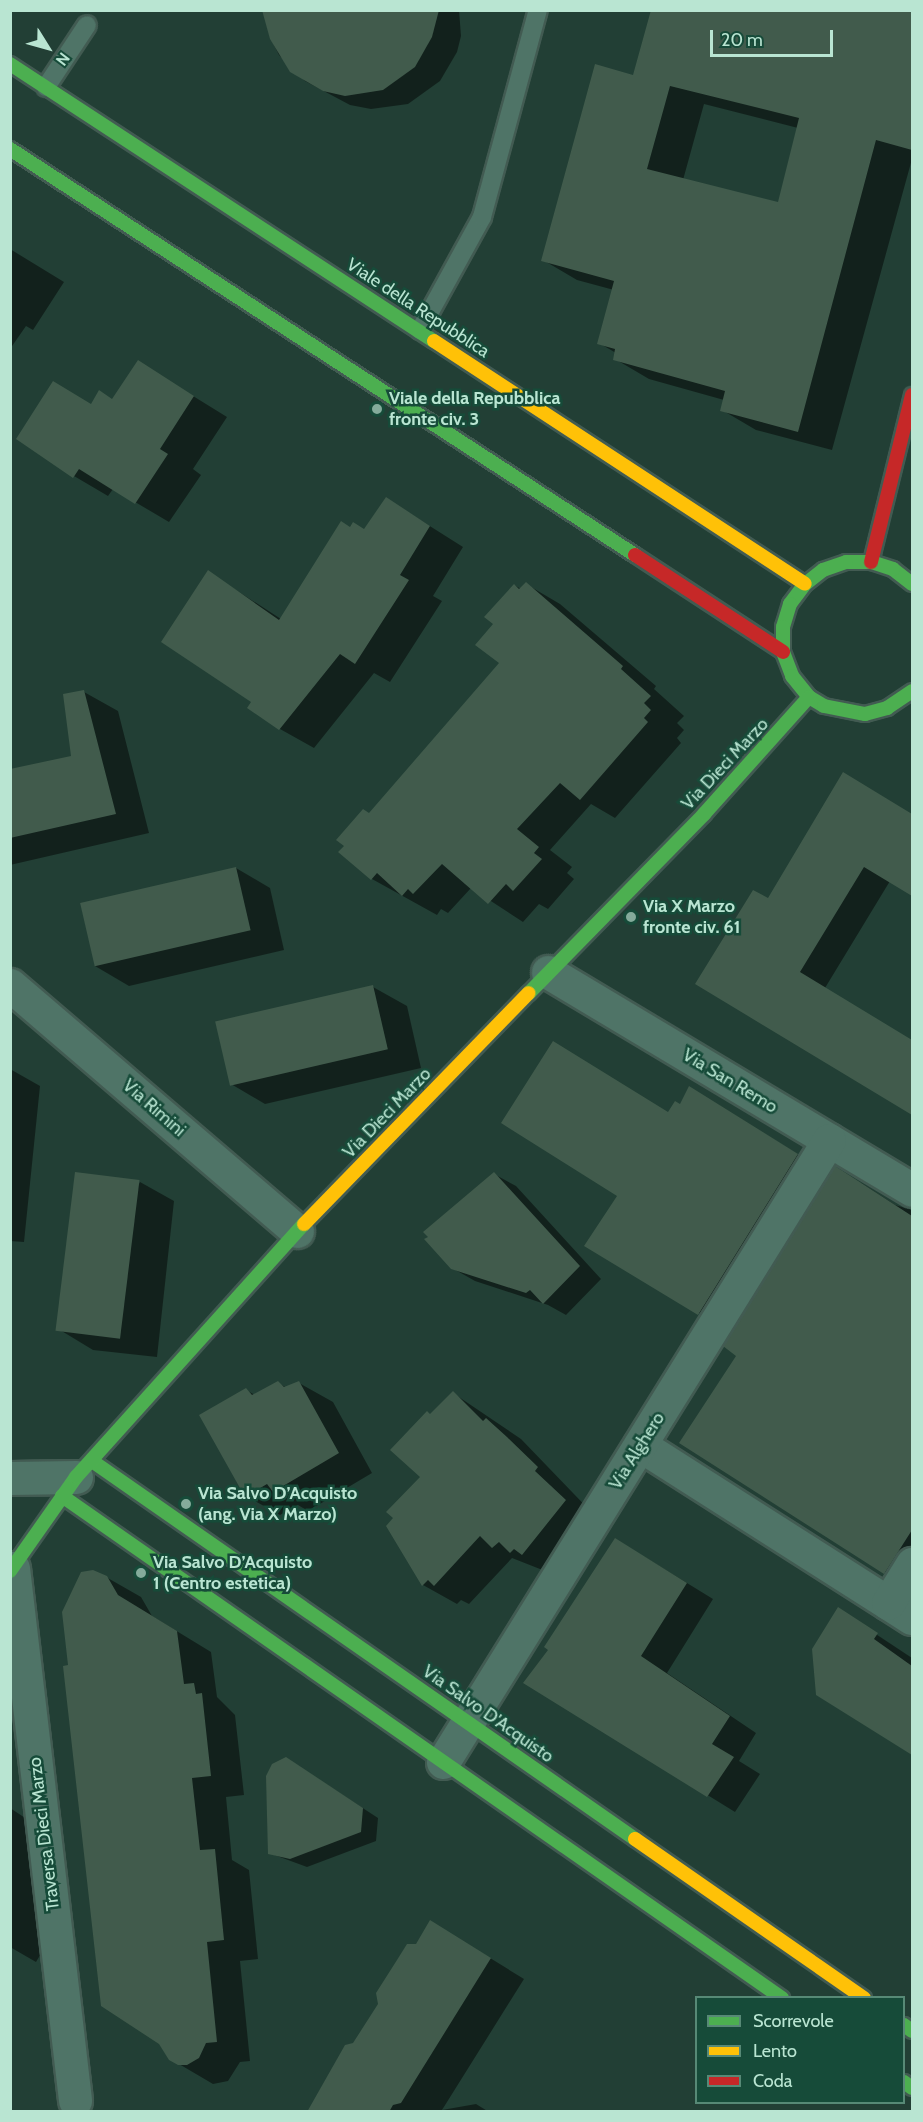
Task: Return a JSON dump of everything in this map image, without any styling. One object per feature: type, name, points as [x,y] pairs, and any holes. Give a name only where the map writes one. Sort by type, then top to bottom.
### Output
[{"type":"main road","name":"Viale della Repubblica","points":[[10,64],[420,330],[805,584]]},
{"type":"main road","points":[[10,149],[783,652]]},
{"type":"main road","points":[[871,562],[912,395]]},
{"type":"main road","points":[[912,584],[893,569],[871,562],[846,562],[823,570],[805,584],[790,604],[783,627],[783,652],[792,676],[809,697],[842,712],[865,714],[887,708],[912,692]]},
{"type":"main road","name":"Via Dieci Marzo","points":[[12,1569],[76,1478],[297,1232],[760,755],[809,697]]},
{"type":"main road","points":[[887,708],[904,718]]},
{"type":"main road","points":[[76,1478],[443,1762],[779,1996]]},
{"type":"main road","name":"Via Salvo D'Acquisto","points":[[76,1478],[469,1723],[861,1996]]},
{"type":"street","name":"Via San Remo","points":[[548,972],[912,1190]]},
{"type":"street","name":"Via Rimini","points":[[10,985],[297,1232]]},
{"type":"street","name":"Via Alghero","points":[[443,1762],[829,1140]]},
{"type":"street","points":[[640,1445],[900,1610],[912,1564]]},
{"type":"street","points":[[10,1478],[76,1478]]},
{"type":"street","name":"Traversa Dieci Marzo","points":[[12,1569],[75,2100]]},
{"type":"lane","points":[[420,330],[482,217],[538,10]]},
{"type":"lane","points":[[46,87],[87,25]]},
{"type":"building","points":[[262,10],[439,10],[432,37],[415,67],[383,90],[345,96],[323,91],[290,72],[270,39]]},
{"type":"building","points":[[651,10],[912,10],[912,150],[876,140],[798,432],[720,411],[725,391],[613,360],[615,349],[597,344],[614,281],[541,261],[595,64],[633,75]],"holes":[[[670,86],[799,118],[778,202],[647,169]]]},
{"type":"building","points":[[138,360],[194,396],[160,449],[168,454],[135,504],[79,469],[73,478],[16,439],[53,381],[91,404],[99,390],[112,399]]},
{"type":"building","points":[[386,497],[430,526],[400,575],[409,580],[355,664],[340,654],[279,730],[247,708],[251,702],[161,642],[208,570],[279,620],[341,521],[350,527],[353,522],[364,529]]},
{"type":"building","points":[[526,582],[623,666],[621,669],[651,696],[644,703],[651,710],[644,718],[648,722],[580,800],[560,783],[517,829],[539,847],[534,853],[542,859],[513,891],[506,884],[488,904],[442,864],[413,894],[408,889],[402,896],[377,873],[371,880],[338,852],[344,846],[336,840],[363,809],[369,813],[499,663],[475,645],[493,624],[484,617],[514,584],[519,589]]},
{"type":"building","points":[[84,690],[116,814],[10,838],[10,769],[71,756],[63,694]]},
{"type":"building","points":[[843,772],[912,814],[912,896],[864,867],[800,972],[912,1040],[912,1115],[695,984],[753,890],[768,898]]},
{"type":"building","points":[[236,867],[251,930],[95,966],[80,903]]},
{"type":"building","points":[[373,985],[388,1049],[230,1086],[215,1021]]},
{"type":"building","points":[[553,1041],[668,1112],[675,1101],[680,1104],[689,1086],[798,1154],[698,1315],[584,1246],[617,1196],[501,1123]]},
{"type":"building","points":[[835,1166],[912,1216],[912,1530],[884,1574],[679,1443],[736,1356],[723,1346]]},
{"type":"building","points":[[75,1172],[140,1180],[120,1339],[56,1331]]},
{"type":"building","points":[[494,1172],[580,1266],[543,1304],[530,1290],[526,1293],[451,1269],[424,1239],[428,1237],[423,1232]]},
{"type":"building","points":[[278,1381],[284,1387],[299,1381],[339,1453],[273,1492],[267,1484],[245,1497],[199,1415],[246,1388],[252,1395]]},
{"type":"building","points":[[453,1391],[483,1421],[486,1418],[507,1437],[538,1467],[535,1471],[566,1500],[522,1555],[514,1549],[510,1553],[499,1542],[492,1548],[480,1536],[434,1586],[428,1580],[422,1586],[386,1526],[393,1518],[386,1512],[420,1477],[390,1450],[427,1411],[430,1414]]},
{"type":"building","points":[[615,1538],[687,1583],[641,1656],[730,1716],[712,1744],[734,1757],[707,1797],[523,1683],[548,1650],[544,1647]]},
{"type":"building","points":[[93,1570],[107,1576],[118,1595],[177,1631],[184,1684],[194,1683],[196,1694],[202,1693],[211,1776],[192,1778],[200,1850],[215,1849],[224,1940],[207,1942],[217,2042],[206,2043],[199,2058],[187,2065],[178,2065],[169,2060],[159,2044],[101,2006],[63,1666],[68,1665],[62,1612],[81,1572]]},
{"type":"building","points":[[838,1607],[878,1633],[874,1639],[912,1666],[912,1755],[816,1695],[812,1649]]},
{"type":"building","points":[[286,1757],[363,1808],[361,1832],[290,1859],[268,1854],[266,1776],[272,1764]]},
{"type":"building","points":[[430,1920],[491,1958],[401,2103],[393,2105],[389,2112],[307,2112],[345,2045],[353,2043],[378,2004],[376,1993],[407,1944],[416,1944]]},
{"type":"traffic: fast","points":[[10,64],[434,341]]},
{"type":"traffic: fast","points":[[10,149],[635,555]]},
{"type":"traffic: fast","points":[[912,584],[893,569],[871,562],[846,562],[823,570],[805,584],[790,604],[783,627],[783,652],[792,676],[809,697],[824,706],[865,714],[887,708],[912,691]]},
{"type":"traffic: fast","points":[[529,993],[704,814],[809,697]]},
{"type":"traffic: fast","points":[[10,1571],[76,1477],[304,1224]]},
{"type":"traffic: fast","points":[[92,1461],[635,1839]]},
{"type":"traffic: fast","points":[[62,1496],[779,1996]]},
{"type":"traffic: fast","points":[[905,2026],[912,2031]]},
{"type":"traffic: fast","points":[[905,2083],[912,2088]]},
{"type":"traffic: slow","points":[[434,341],[805,584]]},
{"type":"traffic: slow","points":[[304,1224],[529,993]]},
{"type":"traffic: slow","points":[[635,1839],[861,1996]]},
{"type":"traffic: jam","points":[[871,562],[912,395]]},
{"type":"traffic: jam","points":[[635,555],[783,652]]},
{"type":"place","name":"Viale della Repubblica fronte civ. 3","points":[[377,409]]},
{"type":"place","name":"Via X Marzo fronte civ. 61","points":[[631,917]]},
{"type":"place","name":"Via Salvo D’Acquisto (ang. Via X Marzo)","points":[[186,1504]]},
{"type":"place","name":"Via Salvo D’Acquisto 1 (Centro estetica)","points":[[141,1573]]}]
